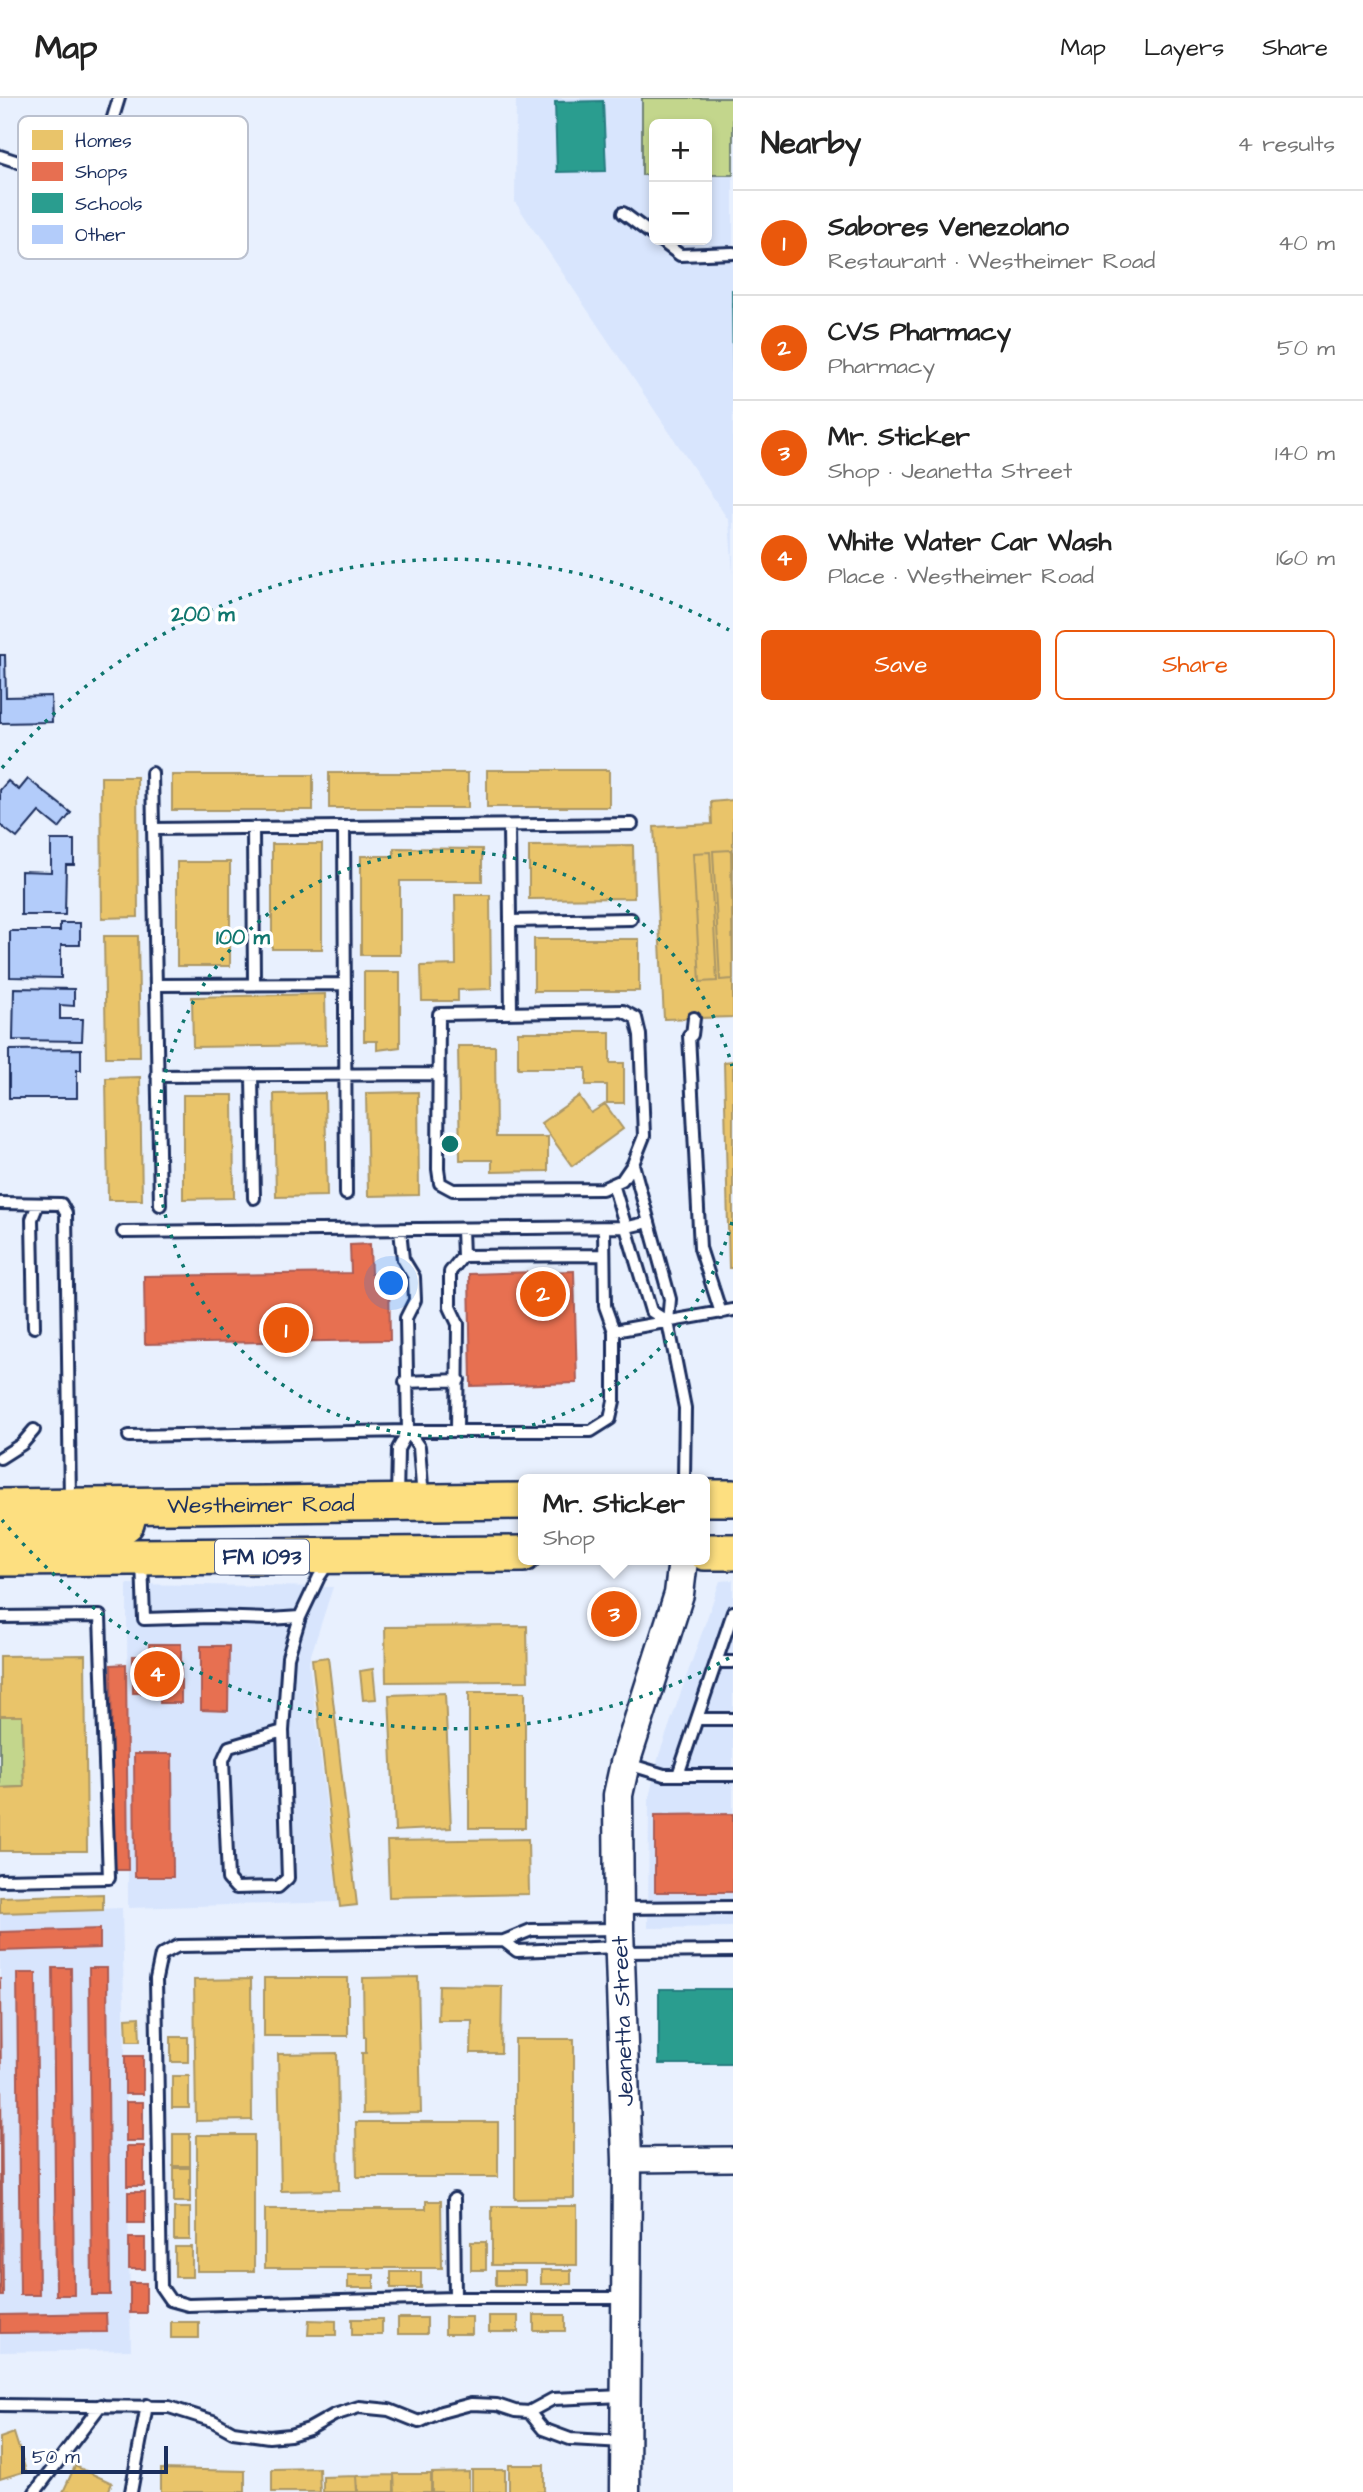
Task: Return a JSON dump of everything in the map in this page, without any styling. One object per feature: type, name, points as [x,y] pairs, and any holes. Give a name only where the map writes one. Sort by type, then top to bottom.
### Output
[{"type":"main road","points":[[710,1498],[733,1498]]},
{"type":"main road","name":"Westheimer Road","points":[[0,1507],[518,1501]]},
{"type":"main road","points":[[142,1557],[147,1533],[158,1527],[360,1523],[410,1502]]},
{"type":"main road","points":[[0,1536],[114,1532],[126,1523],[131,1506]]},
{"type":"main road","points":[[710,1552],[733,1552]]},
{"type":"main road","name":"FM 1093","points":[[0,1558],[518,1554]]},
{"type":"street","name":"Jeanetta Street","points":[[625,2492],[627,2160],[618,1796],[625,1763],[679,1594],[682,1565]]},
{"type":"street","points":[[627,2160],[733,2159]]},
{"type":"lane","points":[[113,116],[119,98]]},
{"type":"lane","points":[[0,156],[18,162]]},
{"type":"lane","points":[[623,212],[649,232]]},
{"type":"lane","points":[[667,245],[680,255],[733,253]]},
{"type":"lane","points":[[152,773],[160,1205]]},
{"type":"lane","points":[[153,829],[632,824]]},
{"type":"lane","points":[[509,826],[510,1013]]},
{"type":"lane","points":[[344,827],[346,1194]]},
{"type":"lane","points":[[253,828],[254,984]]},
{"type":"lane","points":[[510,921],[631,919]]},
{"type":"lane","points":[[156,985],[345,984]]},
{"type":"lane","points":[[624,1011],[636,1018],[640,1035],[644,1136],[633,1164],[622,1180],[602,1189],[453,1190],[440,1183],[438,1169],[439,1074],[439,1014],[624,1011]]},
{"type":"lane","points":[[694,1018],[691,1035],[700,1248],[721,1313]]},
{"type":"lane","points":[[157,1076],[439,1074]]},
{"type":"lane","points":[[252,1075],[254,1198]]},
{"type":"lane","points":[[633,1164],[670,1299],[668,1322],[685,1408],[684,1474]]},
{"type":"lane","points":[[613,1184],[651,1311],[668,1322]]},
{"type":"lane","points":[[0,1203],[61,1204],[66,1213],[71,1506]]},
{"type":"lane","points":[[34,1327],[32,1219],[38,1204]]},
{"type":"lane","points":[[123,1232],[604,1228],[628,1227],[649,1222]]},
{"type":"lane","points":[[129,1436],[591,1431],[610,1419],[614,1401],[614,1331],[605,1306],[604,1228]]},
{"type":"lane","points":[[457,1431],[458,1324],[450,1307],[450,1272],[463,1256],[462,1229]]},
{"type":"lane","points":[[400,1230],[403,1259],[414,1277],[415,1300],[405,1318],[408,1431],[419,1447],[410,1502]]},
{"type":"lane","points":[[463,1256],[604,1255]]},
{"type":"lane","points":[[614,1331],[733,1310]]},
{"type":"lane","points":[[405,1382],[459,1380]]},
{"type":"lane","points":[[0,1458],[22,1444],[34,1430]]},
{"type":"lane","points":[[408,1431],[398,1449],[410,1502]]},
{"type":"lane","points":[[142,1557],[144,1619],[300,1617]]},
{"type":"lane","points":[[283,1731],[229,1747],[223,1760],[228,1879],[236,1888],[278,1886],[288,1878],[283,1731],[288,1657],[300,1617],[319,1577],[333,1557]]},
{"type":"lane","points":[[678,1775],[733,1612]]},
{"type":"lane","points":[[0,1617],[100,1616],[109,1878],[0,1880]]},
{"type":"lane","points":[[716,1662],[733,1662]]},
{"type":"lane","points":[[697,1719],[733,1718]]},
{"type":"lane","points":[[625,1763],[664,1775],[733,1775]]},
{"type":"lane","points":[[504,1941],[517,1951],[620,1934],[733,1907]]},
{"type":"lane","points":[[628,2298],[455,2298],[188,2305],[170,2300],[161,2287],[156,1979],[161,1955],[178,1946],[504,1941],[531,1930],[620,1934],[733,1951]]},
{"type":"lane","points":[[454,2199],[455,2298]]},
{"type":"lane","points":[[0,2405],[169,2407],[213,2421],[233,2432],[269,2437],[290,2435],[309,2429],[334,2415],[359,2407],[388,2410],[419,2422],[441,2412],[471,2404],[497,2405],[529,2412],[553,2399],[624,2396]]},
{"type":"lane","points":[[35,2492],[101,2405]]},
{"type":"lane","points":[[131,2492],[147,2405]]},
{"type":"lane","points":[[529,2412],[543,2429],[570,2440],[625,2442]]},
{"type":"shaded area","points":[[516,98],[733,98],[733,574],[729,521],[515,202]]},
{"type":"shaded area","points":[[733,1580],[733,1927],[648,1928],[649,1798],[659,1755],[720,1581]]},
{"type":"shaded area","points":[[127,1584],[333,1587],[309,1661],[338,1902],[128,1908]]},
{"type":"shaded area","points":[[122,1908],[131,2350],[0,2352],[0,1913]]},
{"type":"green space","points":[[642,98],[733,98],[733,175],[712,175],[712,119],[649,119],[649,175],[642,175]]},
{"type":"green space","points":[[0,1716],[22,1716],[24,1787],[0,1788]]},
{"type":"building: Homes","points":[[487,770],[609,770],[609,807],[487,807]]},
{"type":"building: Homes","points":[[329,773],[468,773],[468,808],[329,808]]},
{"type":"building: Homes","points":[[172,775],[313,775],[313,810],[172,810]]},
{"type":"building: Homes","points":[[101,777],[137,777],[138,917],[102,918]]},
{"type":"building: Homes","points":[[733,800],[733,1017],[664,1019],[654,827],[712,824],[711,802]]},
{"type":"building: Homes","points":[[272,844],[322,844],[322,949],[272,949]]},
{"type":"building: Homes","points":[[633,845],[634,898],[529,899],[529,846]]},
{"type":"building: Homes","points":[[394,848],[482,849],[482,881],[400,881],[400,955],[361,955],[361,856],[394,856]]},
{"type":"building: Homes","points":[[731,850],[733,979],[720,980],[713,851]]},
{"type":"building: Homes","points":[[710,852],[717,981],[700,982],[693,853]]},
{"type":"building: Homes","points":[[177,862],[230,862],[230,966],[177,966]]},
{"type":"building: Homes","points":[[455,895],[490,895],[491,989],[458,990],[458,1001],[422,1001],[421,966],[456,965]]},
{"type":"building: Homes","points":[[104,936],[138,936],[140,1057],[106,1057]]},
{"type":"building: Homes","points":[[534,939],[639,939],[639,991],[534,991]]},
{"type":"building: Homes","points":[[364,972],[400,972],[400,1047],[377,1050],[377,1041],[364,1041]]},
{"type":"building: Homes","points":[[325,994],[326,1045],[193,1047],[192,997]]},
{"type":"building: Homes","points":[[518,1032],[610,1032],[610,1063],[624,1063],[624,1103],[607,1103],[607,1085],[586,1085],[586,1068],[518,1068]]},
{"type":"building: Homes","points":[[458,1046],[495,1046],[496,1137],[548,1137],[548,1171],[492,1172],[492,1160],[460,1160]]},
{"type":"building: Homes","points":[[733,1061],[733,1268],[729,1268],[724,1062]]},
{"type":"building: Homes","points":[[140,1077],[142,1200],[108,1200],[106,1078]]},
{"type":"building: Homes","points":[[418,1092],[419,1195],[368,1196],[366,1093]]},
{"type":"building: Homes","points":[[325,1093],[327,1196],[276,1197],[274,1094]]},
{"type":"building: Homes","points":[[183,1095],[233,1095],[234,1198],[183,1199]]},
{"type":"building: Homes","points":[[579,1096],[591,1113],[605,1104],[623,1129],[572,1166],[541,1123]]},
{"type":"building: Homes","points":[[527,1626],[528,1681],[386,1682],[385,1627]]},
{"type":"building: Homes","points":[[85,1655],[87,1851],[0,1851],[0,1788],[24,1787],[22,1716],[0,1716],[0,1656]]},
{"type":"building: Homes","points":[[328,1657],[357,1905],[340,1907],[312,1659]]},
{"type":"building: Homes","points":[[373,1669],[376,1699],[363,1700],[360,1671]]},
{"type":"building: Homes","points":[[469,1692],[525,1692],[525,1828],[469,1828]]},
{"type":"building: Homes","points":[[445,1693],[451,1828],[395,1831],[389,1695]]},
{"type":"building: Homes","points":[[528,1839],[529,1894],[389,1897],[387,1841]]},
{"type":"building: Homes","points":[[103,1894],[103,1910],[0,1913],[0,1897]]},
{"type":"building: Homes","points":[[418,1977],[421,2113],[363,2114],[362,2053],[366,2053],[366,2037],[363,1978]]},
{"type":"building: Homes","points":[[264,1978],[348,1978],[348,2036],[264,2036]]},
{"type":"building: Homes","points":[[251,1979],[252,2120],[196,2121],[194,1980]]},
{"type":"building: Homes","points":[[439,1985],[502,1986],[501,2053],[471,2053],[472,2020],[438,2020]]},
{"type":"building: Homes","points":[[139,2017],[140,2041],[127,2041],[126,2018]]},
{"type":"building: Homes","points":[[171,2037],[188,2037],[188,2062],[171,2062]]},
{"type":"building: Homes","points":[[515,2039],[574,2039],[574,2198],[515,2199]]},
{"type":"building: Homes","points":[[337,2053],[339,2190],[281,2191],[278,2054]]},
{"type":"building: Homes","points":[[172,2076],[189,2076],[189,2108],[172,2108]]},
{"type":"building: Homes","points":[[356,2122],[498,2122],[498,2177],[357,2177]]},
{"type":"building: Homes","points":[[173,2134],[190,2134],[190,2166],[173,2166]]},
{"type":"building: Homes","points":[[197,2135],[254,2135],[254,2271],[197,2271]]},
{"type":"building: Homes","points":[[174,2168],[190,2168],[190,2202],[174,2202]]},
{"type":"building: Homes","points":[[426,2201],[441,2201],[442,2268],[265,2268],[265,2209],[426,2209]]},
{"type":"building: Homes","points":[[492,2206],[577,2206],[577,2265],[492,2265]]},
{"type":"building: Homes","points":[[174,2208],[190,2208],[190,2240],[174,2240]]},
{"type":"building: Homes","points":[[471,2242],[486,2242],[486,2270],[471,2270]]},
{"type":"building: Homes","points":[[175,2247],[192,2247],[192,2277],[175,2277]]},
{"type":"building: Homes","points":[[541,2270],[571,2270],[571,2284],[541,2284]]},
{"type":"building: Homes","points":[[496,2271],[525,2271],[525,2285],[496,2285]]},
{"type":"building: Homes","points":[[391,2272],[421,2272],[421,2288],[391,2288]]},
{"type":"building: Homes","points":[[348,2275],[374,2275],[374,2288],[348,2288]]},
{"type":"building: Homes","points":[[534,2315],[565,2315],[565,2331],[534,2331]]},
{"type":"building: Homes","points":[[489,2316],[518,2316],[518,2332],[489,2332]]},
{"type":"building: Homes","points":[[445,2317],[472,2317],[472,2334],[445,2334]]},
{"type":"building: Homes","points":[[398,2318],[427,2318],[427,2334],[398,2334]]},
{"type":"building: Homes","points":[[352,2319],[382,2319],[382,2335],[352,2335]]},
{"type":"building: Homes","points":[[309,2320],[336,2321],[336,2335],[308,2335]]},
{"type":"building: Homes","points":[[171,2322],[199,2322],[199,2338],[171,2338]]},
{"type":"building: Homes","points":[[14,2433],[26,2471],[0,2479],[0,2438]]},
{"type":"building: Homes","points":[[509,2465],[544,2465],[544,2492],[509,2492]]},
{"type":"building: Homes","points":[[75,2466],[112,2483],[108,2492],[63,2492]]},
{"type":"building: Homes","points":[[319,2468],[320,2492],[272,2492],[272,2469]]},
{"type":"building: Homes","points":[[161,2469],[245,2471],[245,2492],[161,2492]]},
{"type":"building: Homes","points":[[472,2470],[505,2470],[505,2492],[472,2492]]},
{"type":"building: Homes","points":[[469,2472],[469,2492],[432,2492],[432,2473]]},
{"type":"building: Homes","points":[[394,2474],[431,2474],[431,2492],[395,2492]]},
{"type":"building: Homes","points":[[394,2475],[394,2492],[358,2492],[357,2476]]},
{"type":"building: Homes","points":[[356,2476],[357,2492],[323,2492],[323,2477]]},
{"type":"building: Shops","points":[[370,1244],[371,1274],[389,1274],[390,1340],[145,1344],[144,1276],[351,1273],[350,1245]]},
{"type":"building: Shops","points":[[574,1271],[577,1383],[471,1386],[469,1274]]},
{"type":"building: Shops","points":[[598,1602],[631,1602],[631,1625],[598,1625]]},
{"type":"building: Shops","points":[[149,1644],[181,1644],[181,1703],[160,1703],[160,1693],[133,1693],[133,1656],[149,1656]]},
{"type":"building: Shops","points":[[201,1646],[229,1646],[228,1711],[201,1710]]},
{"type":"building: Shops","points":[[126,1664],[128,1870],[113,1870],[111,1665]]},
{"type":"building: Shops","points":[[134,1754],[172,1754],[173,1877],[135,1877]]},
{"type":"building: Shops","points":[[733,1814],[733,1892],[655,1892],[655,1815]]},
{"type":"building: Shops","points":[[100,1929],[100,1948],[0,1951],[0,1932]]},
{"type":"building: Shops","points":[[53,1968],[71,1968],[74,2295],[56,2295]]},
{"type":"building: Shops","points":[[89,1968],[107,1968],[110,2295],[92,2295]]},
{"type":"building: Shops","points":[[17,1973],[36,1973],[39,2295],[20,2295]]},
{"type":"building: Shops","points":[[0,1978],[3,2296],[0,2296]]},
{"type":"building: Shops","points":[[125,2056],[143,2056],[143,2094],[125,2094]]},
{"type":"building: Shops","points":[[126,2102],[143,2102],[143,2141],[126,2141]]},
{"type":"building: Shops","points":[[127,2146],[144,2146],[144,2186],[127,2186]]},
{"type":"building: Shops","points":[[128,2192],[145,2192],[145,2223],[128,2223]]},
{"type":"building: Shops","points":[[129,2238],[145,2238],[145,2269],[129,2269]]},
{"type":"building: Shops","points":[[130,2283],[146,2283],[146,2313],[130,2313]]},
{"type":"building: Shops","points":[[106,2313],[107,2332],[0,2333],[0,2315]]},
{"type":"building: Schools","points":[[603,101],[606,171],[557,172],[555,102]]},
{"type":"building: Schools","points":[[732,290],[733,290],[733,378]]},
{"type":"building: Schools","points":[[659,1989],[733,1989],[733,2064],[659,2064]]},
{"type":"building: Other","points":[[0,655],[5,655],[6,697],[51,696],[52,722],[0,723]]},
{"type":"building: Other","points":[[28,779],[71,813],[59,828],[39,812],[17,838],[0,825],[0,790],[8,781],[19,790]]},
{"type":"building: Other","points":[[51,840],[74,840],[74,865],[66,865],[65,915],[21,915],[21,871],[51,872]]},
{"type":"building: Other","points":[[60,923],[80,923],[80,945],[61,945],[61,978],[10,977],[10,931],[60,931]]},
{"type":"building: Other","points":[[14,988],[74,989],[74,1006],[60,1005],[60,1019],[83,1019],[82,1041],[13,1040]]},
{"type":"building: Other","points":[[81,1049],[81,1070],[77,1070],[77,1098],[9,1098],[9,1050]]},
{"type":"place","name":"CVS Pharmacy","points":[[543,1294]]},
{"type":"place","name":"Sabores Venezolano","points":[[286,1330]]},
{"type":"place","name":"Mr. Sticker","points":[[614,1614]]},
{"type":"place","name":"White Water Car Wash","points":[[157,1674]]}]
